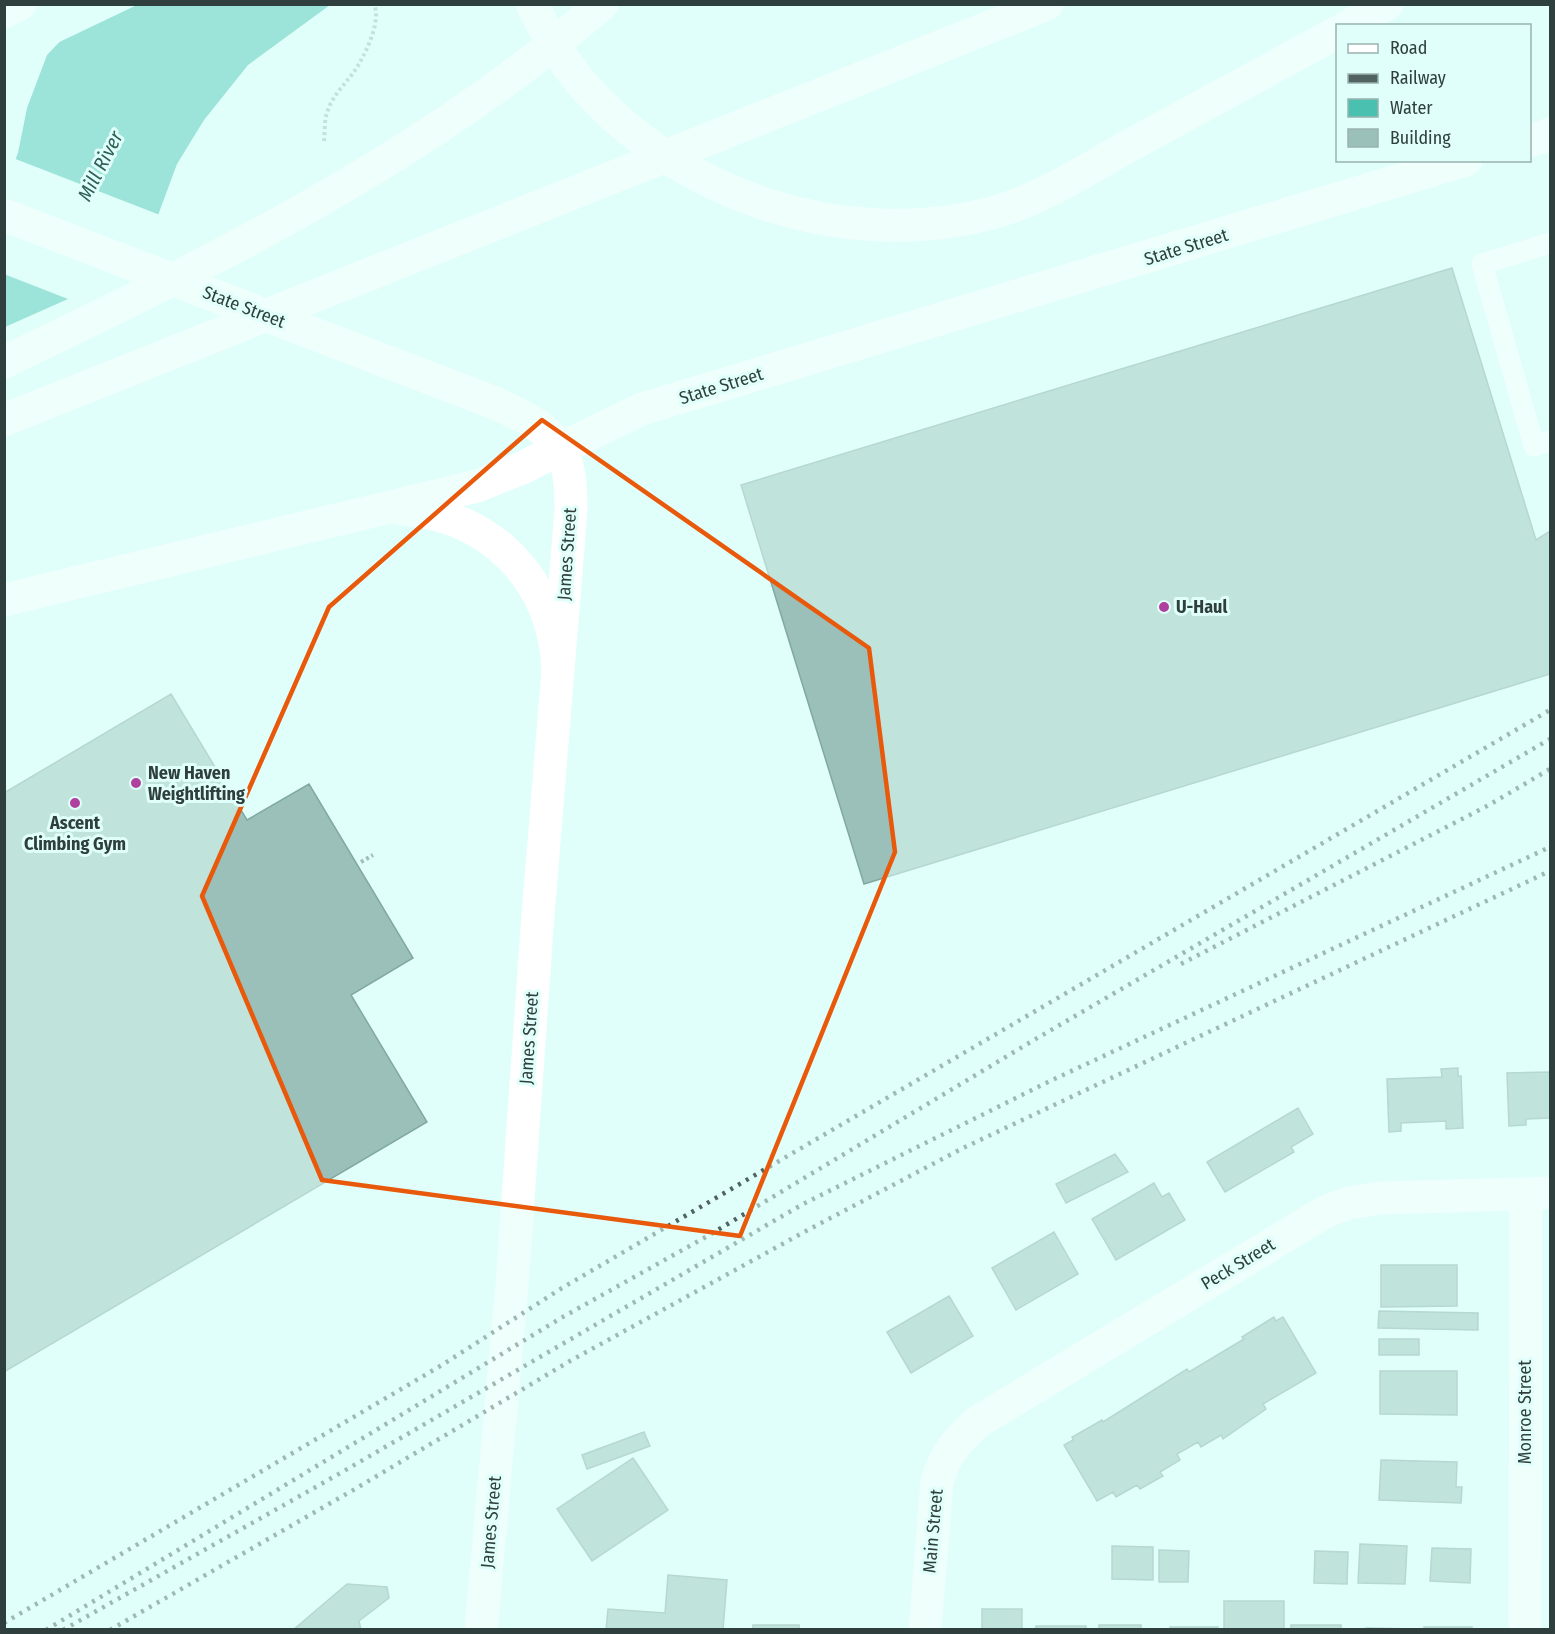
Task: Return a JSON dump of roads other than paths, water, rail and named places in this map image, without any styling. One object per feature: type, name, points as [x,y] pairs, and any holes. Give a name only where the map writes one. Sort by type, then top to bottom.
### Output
[{"type":"main road","points":[[4,12],[20,4]]},
{"type":"main road","points":[[532,4],[561,56],[599,102],[636,134],[682,166],[714,184],[772,207],[804,215],[870,223],[945,222],[993,212],[1017,204],[1043,193],[1336,33]]},
{"type":"main road","points":[[4,362],[203,265],[387,163],[486,97],[602,4]]},
{"type":"main road","points":[[4,420],[1047,4]]},
{"type":"main road","points":[[1352,24],[1387,4]]},
{"type":"main road","points":[[1531,141],[1551,134]]},
{"type":"main road","name":"State Street","points":[[4,214],[495,403],[538,425],[561,448],[642,409],[1459,162]]},
{"type":"main road","points":[[4,600],[477,486],[522,468],[561,448]]},
{"type":"main road","name":"James Street","points":[[481,1629],[512,1285],[571,510],[570,472],[561,448]]},
{"type":"main road","points":[[372,511],[406,510],[440,515],[471,527],[498,545],[526,575],[545,605],[555,634],[558,670]]},
{"type":"main road","name":"Peck Street","points":[[960,1438],[978,1421],[1325,1212],[1348,1203],[1381,1198],[1538,1193]]},
{"type":"main road","name":"Monroe Street","points":[[1525,1629],[1538,1193]]},
{"type":"main road","name":"Main Street","points":[[925,1629],[937,1481],[945,1458],[960,1438]]},
{"type":"lane","points":[[1551,243],[1482,264],[1534,446],[1551,441]]},
{"type":"water","name":"Mill River","points":[[95,5],[330,5],[248,65],[204,120],[177,164],[118,323],[5,472],[4,188],[18,153],[27,108],[47,55]]},
{"type":"railway","points":[[4,1623],[442,1365],[562,1288],[1550,710]]},
{"type":"railway","points":[[46,1630],[561,1318],[711,1234],[1034,1040],[1550,739]]},
{"type":"railway","points":[[1181,964],[1489,805],[1550,769]]},
{"type":"railway","points":[[63,1630],[344,1471],[803,1204],[1048,1082],[1550,847]]},
{"type":"railway","points":[[110,1630],[355,1489],[570,1361],[806,1231],[963,1148],[1550,871]]},
{"type":"place","name":"U-Haul","points":[[1164,607]]},
{"type":"place","name":"New Haven Weightlifting","points":[[136,783]]},
{"type":"place","name":"Ascent Climbing Gym","points":[[75,803]]}]
